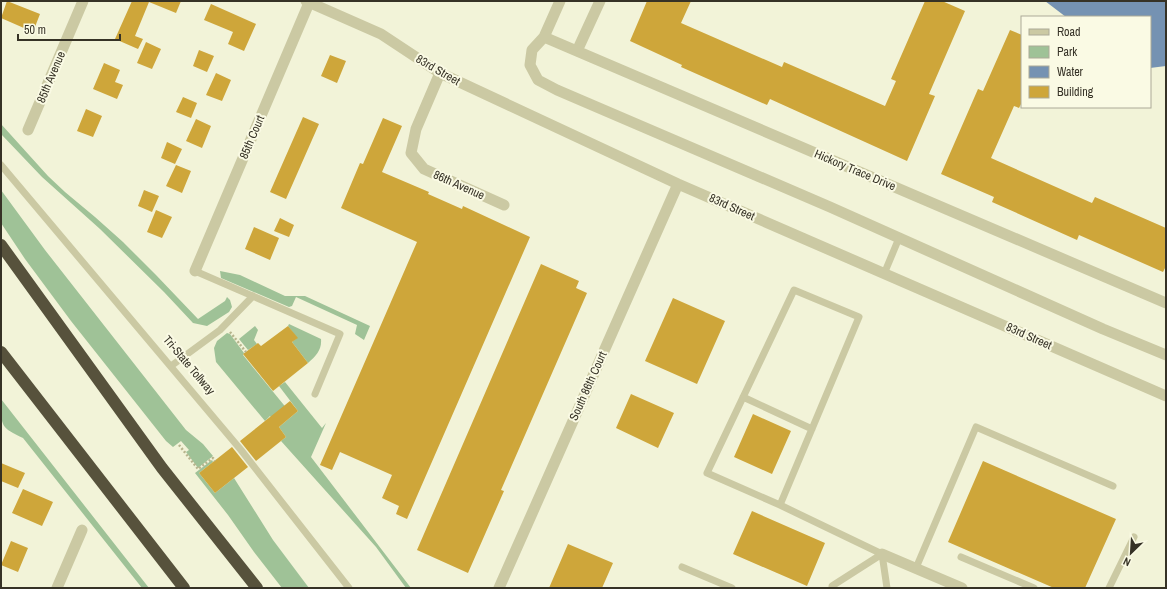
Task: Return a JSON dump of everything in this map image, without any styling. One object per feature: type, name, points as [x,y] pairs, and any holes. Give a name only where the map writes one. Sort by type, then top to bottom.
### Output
[{"type":"highway","points":[[1,245],[162,468],[257,588]]},
{"type":"highway","points":[[1,352],[184,588]]},
{"type":"street","name":"85th Avenue","points":[[28,130],[84,1]]},
{"type":"street","points":[[560,1],[544,37],[532,50],[530,65],[538,80],[557,90],[899,238],[1103,329],[1166,355]]},
{"type":"street","points":[[577,51],[600,1]]},
{"type":"street","name":"83rd Street","points":[[307,2],[381,34],[440,73],[678,184],[1166,396]]},
{"type":"street","name":"85th Court","points":[[195,271],[307,2]]},
{"type":"street","name":"Hickory Trace Drive","points":[[544,37],[1166,303]]},
{"type":"street","name":"86th Avenue","points":[[440,73],[416,129],[411,152],[424,169],[504,205]]},
{"type":"street","name":"South 86th Court","points":[[499,588],[678,184]]},
{"type":"street","points":[[57,588],[82,530]]},
{"type":"street","points":[[882,554],[962,588]]},
{"type":"lane","name":"Tri-State Tollway","points":[[1,165],[241,450],[350,588]]},
{"type":"lane","points":[[884,274],[899,238]]},
{"type":"lane","points":[[195,271],[340,334],[315,394]]},
{"type":"lane","points":[[780,505],[859,317],[794,290],[707,473],[780,505],[882,554]]},
{"type":"lane","points":[[171,366],[225,325],[253,296]]},
{"type":"lane","points":[[743,397],[812,429]]},
{"type":"lane","points":[[916,568],[976,427],[1113,486]]},
{"type":"lane","points":[[1109,588],[1134,537]]},
{"type":"lane","points":[[832,588],[832,586],[882,554]]},
{"type":"lane","points":[[882,554],[887,588]]},
{"type":"lane","points":[[961,557],[1020,585],[1034,588]]},
{"type":"lane","points":[[682,567],[732,588]]},
{"type":"path","points":[[225,325],[246,352]]},
{"type":"path","points":[[178,445],[198,469],[213,458],[214,461]]},
{"type":"green space","points":[[1,124],[48,176],[123,242],[198,319],[225,301],[227,297],[230,300],[232,307],[229,312],[207,326],[193,323],[100,229],[42,177],[1,134]]},
{"type":"green space","points":[[1,190],[45,250],[186,430],[203,444],[213,456],[198,468],[186,452],[189,450],[181,441],[173,447],[166,441],[71,321],[25,259],[1,223]]},
{"type":"green space","points":[[220,271],[240,275],[285,296],[305,296],[370,326],[364,340],[355,334],[357,325],[296,297],[292,306],[289,307],[221,278]]},
{"type":"green space","points":[[289,324],[321,339],[321,346],[318,352],[308,363],[292,342],[297,338],[288,326]]},
{"type":"green space","points":[[255,326],[258,330],[254,340],[257,344],[248,350],[239,339]]},
{"type":"green space","points":[[227,333],[230,334],[244,353],[243,355],[288,410],[274,421],[270,416],[265,421],[216,362],[214,348],[217,341]]},
{"type":"green space","points":[[285,382],[322,428],[326,423],[311,457],[411,588],[406,588],[376,547],[281,441],[286,437],[279,427],[298,411],[279,386]]},
{"type":"green space","points":[[1,399],[149,588],[142,588],[23,438],[6,428],[3,424],[1,415]]},
{"type":"green space","points":[[212,460],[213,462],[199,473],[215,493],[234,478],[273,540],[309,588],[282,588],[254,552],[228,515],[195,473]]},
{"type":"water","points":[[1045,1],[1166,1],[1166,66],[1151,68],[1151,16],[1065,16]]},
{"type":"building","points":[[7,1],[40,14],[33,32],[1,18]]},
{"type":"building","points":[[132,1],[181,1],[176,13],[149,2],[135,36],[143,39],[138,49],[115,39]]},
{"type":"building","points":[[647,1],[691,1],[681,23],[782,67],[784,62],[885,106],[896,81],[891,79],[925,1],[942,1],[965,11],[929,94],[935,96],[907,161],[770,99],[767,105],[681,67],[682,65],[630,41]]},
{"type":"building","points":[[211,4],[256,24],[244,51],[228,44],[233,32],[204,20]]},
{"type":"building","points":[[1010,30],[1021,35],[1021,104],[1019,108],[1014,106],[991,158],[1092,203],[1095,197],[1166,228],[1166,266],[1163,272],[1079,235],[1077,240],[992,202],[994,197],[941,174],[978,89],[983,91]]},
{"type":"building","points":[[146,42],[161,49],[152,69],[137,63]]},
{"type":"building","points":[[199,50],[214,56],[207,72],[193,66]]},
{"type":"building","points":[[330,55],[346,61],[337,83],[321,76]]},
{"type":"building","points":[[104,63],[120,70],[115,82],[123,85],[117,99],[93,89]]},
{"type":"building","points":[[216,73],[231,80],[222,101],[206,95]]},
{"type":"building","points":[[183,97],[197,103],[191,118],[176,112]]},
{"type":"building","points":[[86,109],[102,116],[93,137],[77,131]]},
{"type":"building","points":[[303,117],[319,124],[286,199],[270,192]]},
{"type":"building","points":[[383,118],[402,126],[382,172],[429,192],[428,194],[462,209],[463,206],[530,237],[407,519],[396,514],[399,506],[382,498],[392,475],[340,452],[332,470],[320,465],[417,242],[341,208],[360,163],[363,164]]},
{"type":"building","points":[[196,119],[211,126],[202,148],[186,141]]},
{"type":"building","points":[[167,142],[182,149],[175,164],[161,158]]},
{"type":"building","points":[[176,165],[191,171],[182,193],[166,186]]},
{"type":"building","points":[[144,190],[159,196],[152,212],[138,206]]},
{"type":"building","points":[[156,210],[172,217],[162,238],[147,232]]},
{"type":"building","points":[[280,218],[294,225],[289,237],[274,231]]},
{"type":"building","points":[[254,227],[279,238],[270,260],[245,249]]},
{"type":"building","points":[[541,264],[579,281],[576,288],[587,293],[501,490],[504,491],[468,573],[417,550]]},
{"type":"building","points":[[673,298],[725,321],[697,384],[645,361]]},
{"type":"building","points":[[288,326],[298,338],[292,342],[308,363],[273,391],[243,354],[258,343],[261,346]]},
{"type":"building","points":[[631,394],[674,413],[658,448],[616,428]]},
{"type":"building","points":[[290,401],[298,411],[279,427],[286,437],[256,461],[240,441]]},
{"type":"building","points":[[753,414],[791,431],[772,474],[734,457]]},
{"type":"building","points":[[232,447],[248,467],[215,493],[199,473]]},
{"type":"building","points":[[983,461],[1116,519],[1085,588],[1054,588],[948,542]]},
{"type":"building","points":[[1,463],[25,473],[18,488],[1,481]]},
{"type":"building","points":[[23,489],[53,502],[42,526],[12,513]]},
{"type":"building","points":[[752,511],[825,543],[807,586],[733,554]]},
{"type":"building","points":[[11,541],[28,548],[18,572],[1,565]]},
{"type":"building","points":[[568,544],[613,563],[602,588],[549,588]]}]
